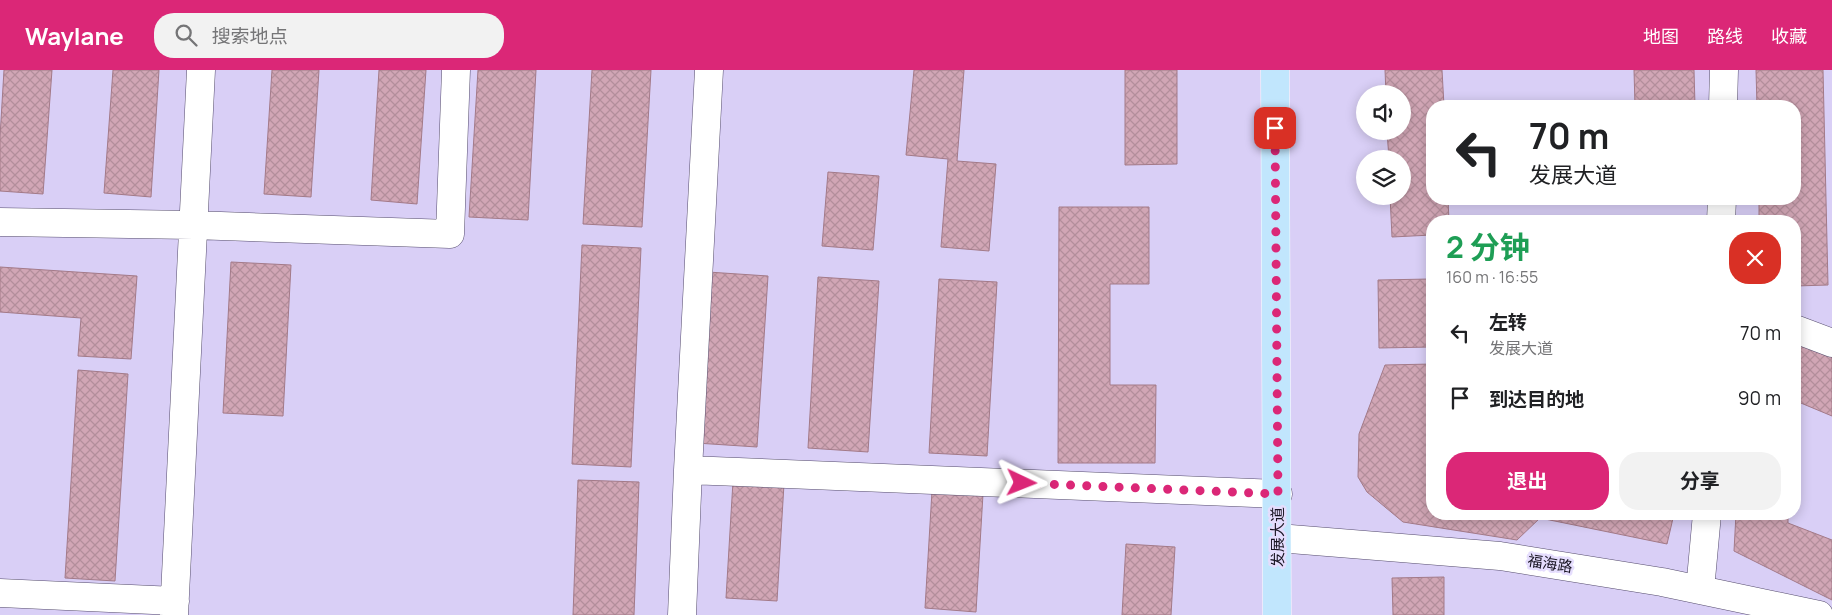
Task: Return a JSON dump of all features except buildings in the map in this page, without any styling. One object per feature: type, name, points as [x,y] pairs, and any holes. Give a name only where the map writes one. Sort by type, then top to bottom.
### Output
[{"type":"main road","name":"发展大道","points":[[1275,70],[1277,615]]},
{"type":"street","points":[[0,593],[174,608],[201,70]]},
{"type":"street","points":[[0,222],[194,225],[450,234],[456,70]]},
{"type":"street","points":[[682,615],[709,70]]},
{"type":"street","points":[[1723,100],[1724,70]]},
{"type":"street","points":[[1801,331],[1832,343]]},
{"type":"street","points":[[688,470],[1278,494]]},
{"type":"street","points":[[1700,590],[1706,520]]},
{"type":"street","name":"福海路","points":[[1278,538],[1500,556],[1652,580],[1819,615]]},
{"type":"route","points":[[1022,483],[1278,494],[1275,128]]}]
